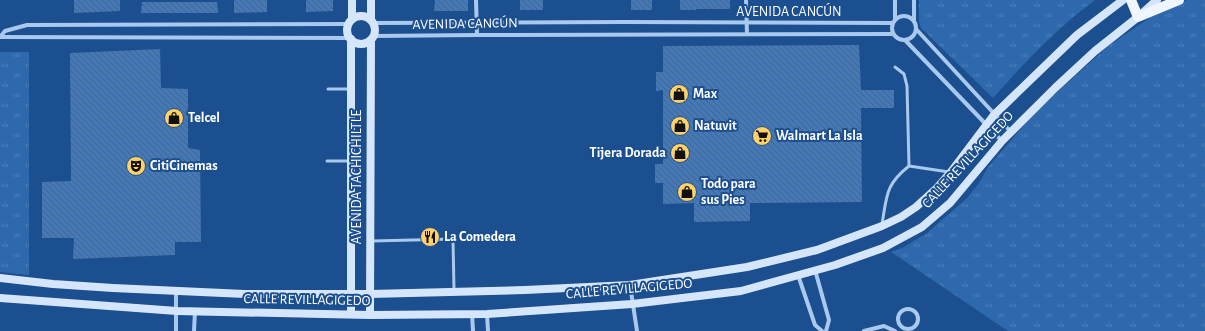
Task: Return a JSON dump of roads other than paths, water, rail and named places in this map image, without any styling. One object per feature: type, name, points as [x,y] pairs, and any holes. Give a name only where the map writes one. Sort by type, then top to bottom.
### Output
[{"type":"main road","points":[[1131,0],[1138,17],[1179,0]]},
{"type":"street","points":[[350,39],[347,31],[350,22],[352,0]]},
{"type":"street","points":[[0,37],[350,39],[354,42],[363,44],[372,38],[375,28],[372,22],[371,0]]},
{"type":"street","points":[[476,0],[477,35]]},
{"type":"street","points":[[746,0],[747,34]]},
{"type":"street","points":[[895,0],[896,19]]},
{"type":"street","points":[[914,0],[914,21],[916,29],[1011,132]]},
{"type":"street","name":"CALLE REVILLAGIGEDO","points":[[0,278],[53,284],[176,292],[245,294],[351,295],[525,290],[630,284],[747,267],[817,250],[882,226],[901,217],[916,207],[937,188],[951,172],[994,115],[1077,35],[1123,0]]},
{"type":"street","name":"CALLE REVILLAGIGEDO","points":[[0,298],[177,311],[350,314],[487,314],[632,304],[741,291],[835,265],[883,248],[922,227],[950,203],[1002,141],[1074,70],[1157,0]]},
{"type":"street","points":[[0,37],[5,31],[27,25],[350,22],[360,16],[364,16],[372,22]]},
{"type":"street","points":[[914,21],[906,16],[896,19],[892,23],[892,34],[897,39],[905,40],[913,37],[916,29]]},
{"type":"street","name":"AVENIDA CANCÚN","points":[[372,22],[892,23]]},
{"type":"street","name":"AVENIDA CANCÚN","points":[[372,38],[477,35],[892,34]]},
{"type":"street","name":"AVENIDA TACHICHILTLE","points":[[370,314],[372,38]]},
{"type":"street","name":"AVENIDA TACHICHILTLE","points":[[350,39],[350,314]]},
{"type":"street","points":[[905,40],[1002,141]]},
{"type":"street","points":[[815,270],[829,320],[826,331]]},
{"type":"street","points":[[798,275],[815,325],[822,331]]},
{"type":"street","points":[[630,284],[637,331]]},
{"type":"street","points":[[176,292],[176,331]]},
{"type":"street","points":[[910,309],[916,312],[918,319],[916,326],[909,329],[900,329],[898,317],[902,311],[910,309]]},
{"type":"street","points":[[194,331],[195,311]]},
{"type":"street","points":[[472,314],[473,331]]},
{"type":"street","points":[[487,314],[488,331]]},
{"type":"street","points":[[864,331],[884,326],[895,331]]},
{"type":"lane","points":[[895,67],[904,74],[907,86],[909,166]]},
{"type":"lane","points":[[328,89],[351,89]]},
{"type":"lane","points":[[327,161],[351,161]]},
{"type":"lane","points":[[882,226],[890,185],[898,174],[909,166],[951,172]]},
{"type":"lane","points":[[370,241],[453,239],[454,292]]},
{"type":"place","name":"Max","points":[[679,94]]},
{"type":"place","name":"Telcel","points":[[174,118]]},
{"type":"place","name":"Natuvit","points":[[680,126]]},
{"type":"place","name":"Walmart La Isla","points":[[762,136]]},
{"type":"place","name":"Tijera Dorada","points":[[680,153]]},
{"type":"place","name":"CitiCinemas","points":[[136,166]]},
{"type":"place","name":"Todo para sus Pies","points":[[687,192]]},
{"type":"place","name":"La Comedera","points":[[430,237]]}]
